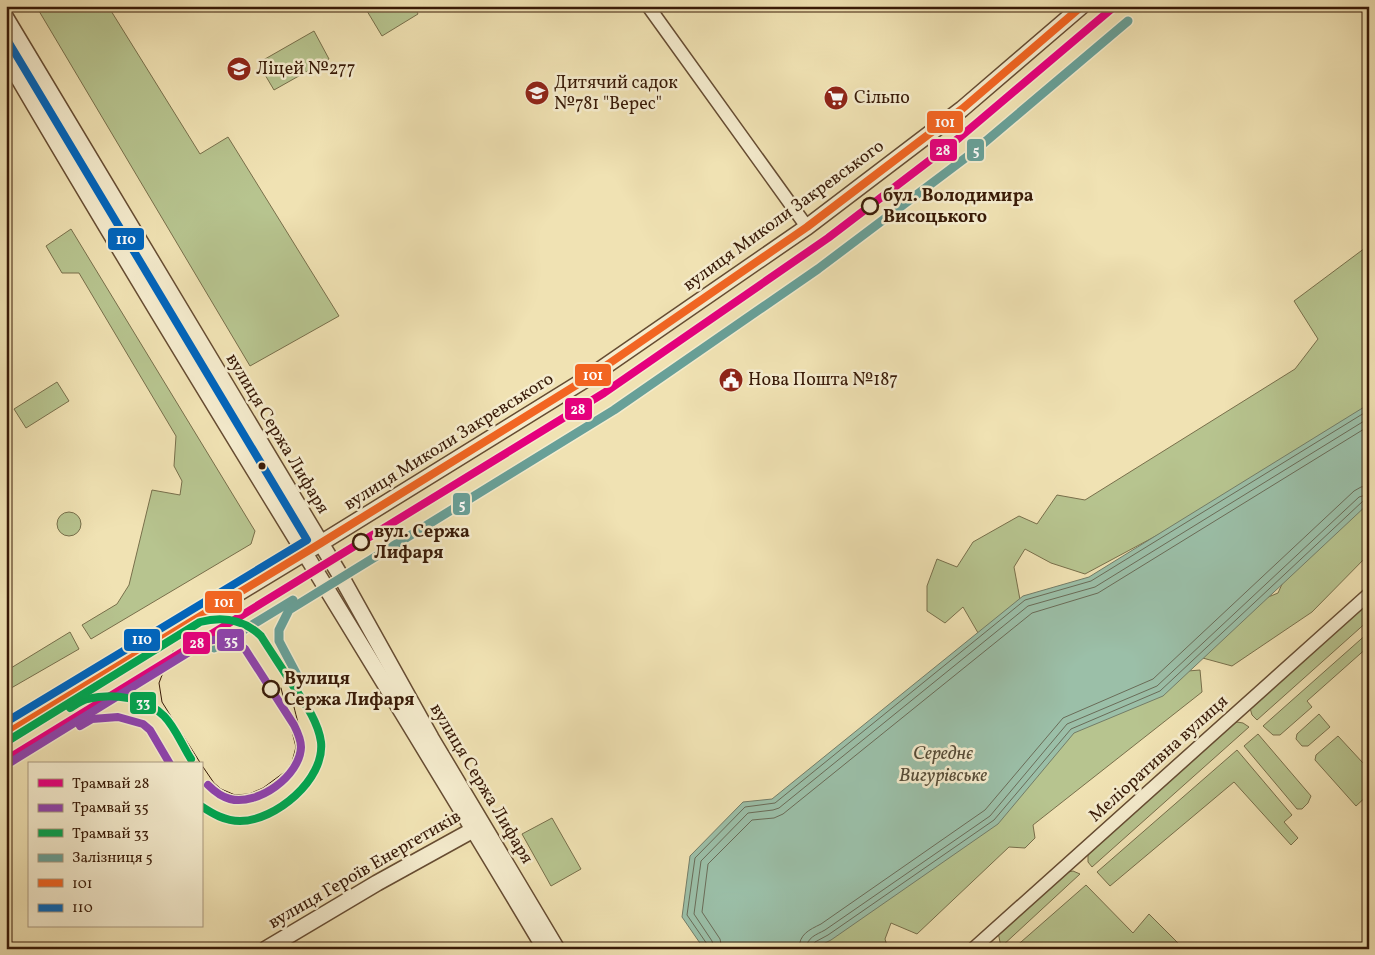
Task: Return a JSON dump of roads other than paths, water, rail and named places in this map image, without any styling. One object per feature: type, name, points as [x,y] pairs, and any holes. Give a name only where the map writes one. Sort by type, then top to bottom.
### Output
[{"type":"street","points":[[648,6],[807,227]]},
{"type":"street","name":"вулиця Миколи Закревського","points":[[6,734],[591,376],[807,227],[962,109],[1082,6]]},
{"type":"street","name":"вулиця Сержа Лифаря","points":[[6,18],[348,588],[545,949]]},
{"type":"street","name":"вулиця Сержа Лифаря","points":[[6,58],[304,552],[557,949]]},
{"type":"street","name":"Меліоративна вулиця","points":[[973,949],[1369,594]]},
{"type":"street","name":"вулиця Героїв Енергетиків","points":[[266,949],[377,883],[478,827]]},
{"type":"water","name":"Середнє Вигурівське","points":[[1369,404],[1369,503],[1163,696],[1074,733],[998,824],[831,940],[813,949],[704,949],[682,917],[690,856],[743,802],[772,799],[1023,596],[1089,577]]},
{"type":"tram line","name":"28","points":[[6,760],[604,393],[828,238],[959,138],[1115,6]]},
{"type":"tram line","name":"33","points":[[6,742],[200,622],[217,619],[232,620],[247,626],[261,636],[306,705],[314,719],[319,734],[321,742],[320,756],[315,770],[306,784],[295,796],[268,814],[254,819],[235,821],[219,816],[202,807]]},
{"type":"tram line","name":"35","points":[[11,762],[207,641],[228,640],[245,649],[294,725],[300,738],[301,747],[299,758],[285,778],[265,793],[253,798],[230,799],[218,794],[208,785]]},
{"type":"tram line","points":[[173,651],[159,683],[162,702],[200,762]]},
{"type":"tram line","points":[[255,663],[283,708]]},
{"type":"tram line","points":[[202,765],[214,783],[221,789],[235,795],[249,794],[263,788],[286,771],[292,762],[296,747],[281,688]]},
{"type":"tram line","name":"33","points":[[70,708],[87,699],[107,696],[128,698],[148,704],[168,720],[191,759]]},
{"type":"tram line","points":[[100,702],[115,698],[131,697],[142,700],[151,706],[167,723],[189,762]]},
{"type":"tram line","points":[[202,783],[210,793],[222,799],[235,802],[263,797],[287,782],[300,764],[302,748],[294,707]]},
{"type":"tram line","name":"35","points":[[80,726],[92,719],[118,717],[143,724],[150,730],[169,762]]},
{"type":"rail line","name":"5","points":[[297,675],[279,641],[279,630],[289,610],[614,410],[818,269],[972,153],[1128,21]]},
{"type":"rail line","name":"5","points":[[214,648],[293,600]]},
{"type":"place","name":"Ліцей №277","points":[[239,69]]},
{"type":"place","name":"Дитячий садок №781 \"Верес\"","points":[[537,93]]},
{"type":"place","name":"Сільпо","points":[[836,98]]},
{"type":"place","name":"бул. Володимира Висоцького","points":[[870,206]]},
{"type":"place","name":"Нова Пошта №187","points":[[731,380]]},
{"type":"place","name":"вул. Сержа Лифаря","points":[[361,542]]},
{"type":"place","name":"Вулиця Сержа Лифаря","points":[[271,689]]}]
